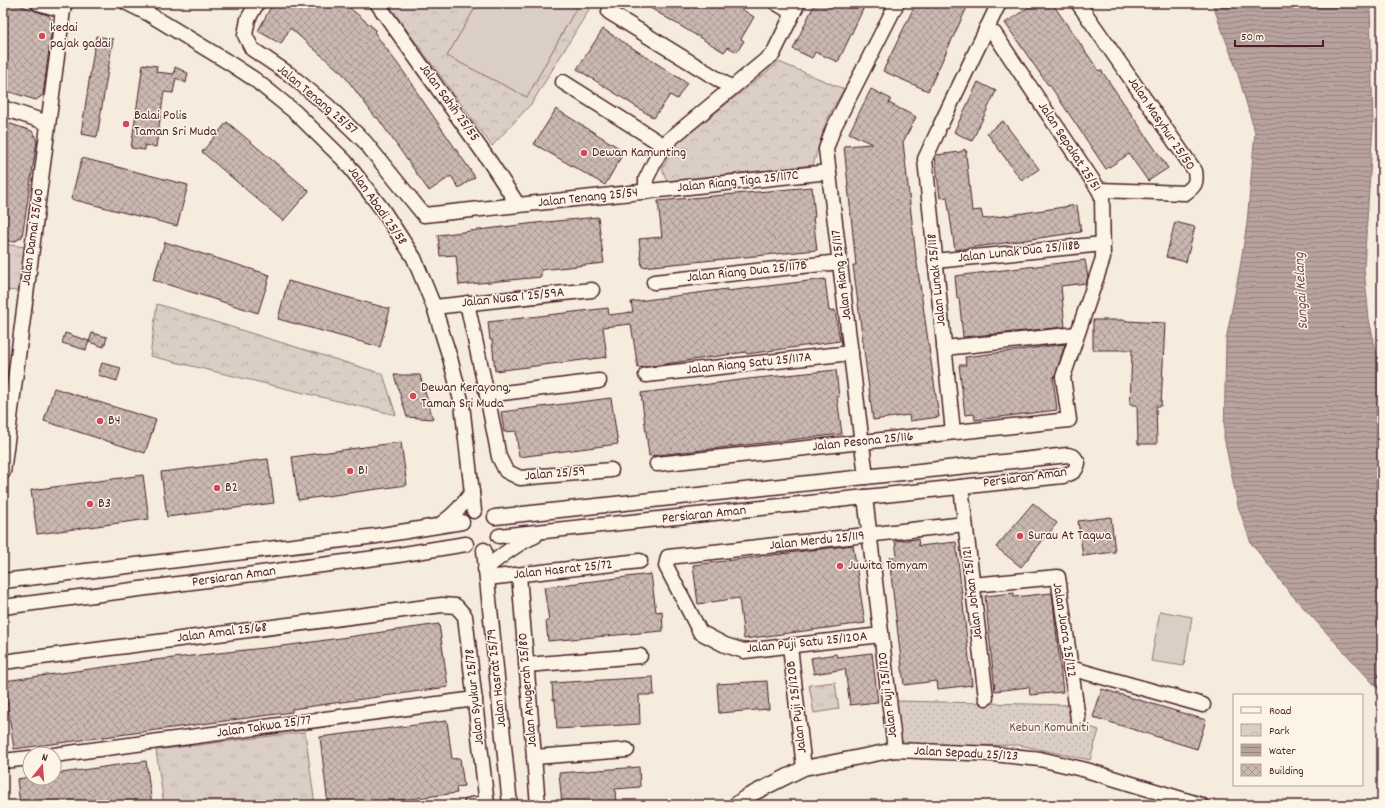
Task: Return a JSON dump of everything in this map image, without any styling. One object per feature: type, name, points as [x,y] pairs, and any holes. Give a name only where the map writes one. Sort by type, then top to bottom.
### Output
[{"type":"street","points":[[38,3],[64,7]]},
{"type":"street","name":"Jalan Abadi 25/58","points":[[127,3],[151,8],[254,79],[295,112],[345,161],[382,209],[414,258],[434,307],[450,358],[462,404],[474,511]]},
{"type":"street","name":"Jalan Tenang 25/57","points":[[257,3],[248,19],[245,36],[252,49],[289,74],[334,111],[364,141],[424,215]]},
{"type":"street","name":"Jalan Sahih 25/55","points":[[377,3],[490,162],[518,205]]},
{"type":"street","points":[[776,3],[795,8]]},
{"type":"street","name":"Jalan Riang 25/117","points":[[866,477],[826,149],[833,129],[897,3]]},
{"type":"street","name":"Jalan Lunak 25/118","points":[[953,432],[924,159],[999,3]]},
{"type":"street","name":"Jalan Masyhur 25/50","points":[[1078,3],[1195,171],[1196,178],[1194,187],[1185,193],[1099,190]]},
{"type":"street","name":"Jalan Damai 25/60","points":[[3,472],[5,443],[64,7]]},
{"type":"street","name":"Jalan Tenang 25/54","points":[[424,215],[646,192],[646,179],[663,145],[773,54],[795,8]]},
{"type":"street","points":[[609,12],[732,88]]},
{"type":"street","name":"Jalan Sepakat 25/51","points":[[986,29],[994,33],[1099,190],[1102,197],[1103,258],[1063,377],[1069,420]]},
{"type":"street","points":[[563,82],[663,145]]},
{"type":"street","points":[[3,108],[48,123]]},
{"type":"street","name":"Jalan Riang Tiga 25/117C","points":[[646,192],[829,172]]},
{"type":"street","name":"Jalan Lunak Dua 25/118B","points":[[935,261],[1103,244]]},
{"type":"street","name":"Jalan Riang Dua 25/117B","points":[[654,282],[840,262]]},
{"type":"street","name":"Jalan Nusa 1 25/59A","points":[[434,307],[592,290]]},
{"type":"street","name":"Jalan 25/59","points":[[467,303],[487,395],[498,457],[506,471],[520,478],[611,470]]},
{"type":"street","points":[[944,348],[1077,334]]},
{"type":"street","name":"Jalan Riang Satu 25/117A","points":[[646,375],[851,353]]},
{"type":"street","points":[[487,395],[598,381]]},
{"type":"street","name":"Jalan Pesona 25/116","points":[[657,464],[1069,420]]},
{"type":"street","name":"Persiaran Aman","points":[[495,517],[1068,455],[1074,457],[1078,463],[1076,470],[1064,476],[499,536]]},
{"type":"street","name":"Jalan Johan 25/121","points":[[961,487],[986,698]]},
{"type":"street","points":[[749,490],[751,509]]},
{"type":"street","points":[[438,525],[452,516],[465,503],[472,492]]},
{"type":"street","name":"Jalan Puji 25/120","points":[[865,497],[895,750]]},
{"type":"street","points":[[474,511],[486,511],[495,517],[499,523],[499,536],[493,546],[484,550],[471,548],[466,544],[460,534],[462,522],[465,517],[474,511]]},
{"type":"street","name":"Persiaran Aman","points":[[3,581],[376,536],[462,522]]},
{"type":"street","name":"Jalan Merdu 25/119","points":[[668,557],[965,524]]},
{"type":"street","points":[[486,573],[504,553],[521,542],[542,532]]},
{"type":"street","points":[[376,536],[391,541],[394,544],[394,549],[392,552],[383,557]]},
{"type":"street","name":"Persiaran Aman","points":[[3,607],[383,557],[466,544]]},
{"type":"street","name":"Jalan Hasrat 25/79","points":[[484,550],[510,805]]},
{"type":"street","name":"Jalan Puji Satu 25/120A","points":[[668,557],[666,566],[700,632],[725,645],[744,651],[881,635]]},
{"type":"street","name":"Jalan Hasrat 25/72","points":[[486,573],[519,575],[640,561]]},
{"type":"street","name":"Jalan Anugerah 25/80","points":[[519,575],[538,805]]},
{"type":"street","name":"Jalan Juara 25/122","points":[[972,585],[1058,577],[1078,719]]},
{"type":"street","name":"Jalan Amal 25/68","points":[[3,662],[442,605]]},
{"type":"street","name":"Jalan Syukur 25/78","points":[[442,605],[456,606],[465,616],[487,804]]},
{"type":"street","name":"Jalan Puji 25/120B","points":[[790,646],[804,768]]},
{"type":"street","points":[[526,665],[640,656]]},
{"type":"street","points":[[1070,668],[1203,705]]},
{"type":"street","name":"Jalan Takwa 25/77","points":[[62,754],[475,699]]},
{"type":"street","points":[[534,757],[627,750]]},
{"type":"street","name":"Jalan Sepadu 25/123","points":[[735,805],[746,797],[804,768],[895,750],[993,754],[1040,759],[1086,770],[1201,805]]},
{"type":"street","points":[[3,762],[22,759]]},
{"type":"street","points":[[471,805],[487,804]]},
{"type":"green space","points":[[387,3],[478,3],[447,56],[527,97],[579,3],[593,3],[532,103],[492,146]]},
{"type":"green space","points":[[478,3],[579,3],[527,97],[447,56]]},
{"type":"green space","points":[[779,62],[844,89],[827,119],[813,165],[667,181],[662,169],[674,146]]},
{"type":"green space","points":[[3,244],[25,247],[19,291],[3,290]]},
{"type":"green space","points":[[157,304],[383,374],[396,415],[150,356]]},
{"type":"green space","points":[[1160,611],[1192,617],[1184,666],[1151,661]]},
{"type":"green space","points":[[835,682],[839,709],[814,713],[809,685]]},
{"type":"green space","name":"Kebun Komuniti","points":[[897,701],[1071,705],[1072,721],[1099,730],[1090,760],[1019,745],[901,746]]},
{"type":"green space","points":[[305,732],[315,805],[164,805],[156,750]]},
{"type":"water","name":"Sungai Kelang","points":[[1212,3],[1370,3],[1373,126],[1364,268],[1369,319],[1382,378],[1382,693],[1290,593],[1251,543],[1238,506],[1224,437],[1226,340],[1247,223],[1255,132],[1236,68]]},
{"type":"building","points":[[3,3],[13,3],[48,15],[53,21],[43,95],[36,100],[3,90]]},
{"type":"building","points":[[273,3],[344,3],[376,30],[374,32],[417,90],[416,91],[475,177],[459,188],[451,176],[429,191],[377,117],[376,118],[343,74],[290,28],[281,44],[258,31]]},
{"type":"building","points":[[642,3],[732,3],[754,17],[741,39],[744,41],[737,52],[728,47],[724,52]]},
{"type":"building","points":[[815,3],[866,3],[838,62],[815,52],[812,58],[793,49]]},
{"type":"building","points":[[916,3],[969,3],[928,91],[883,71]]},
{"type":"building","points":[[1035,3],[1052,3],[1099,71],[1101,70],[1168,168],[1148,181],[1129,154],[1106,169],[1049,84],[1048,85],[1005,23]]},
{"type":"building","points":[[603,29],[687,83],[677,99],[670,95],[654,118],[577,69]]},
{"type":"building","points":[[96,36],[113,39],[97,137],[81,134]]},
{"type":"building","points":[[143,64],[157,66],[156,72],[174,74],[175,67],[188,73],[186,83],[176,78],[173,93],[164,92],[156,147],[145,145],[145,150],[131,148]]},
{"type":"building","points":[[978,82],[996,91],[972,141],[954,132]]},
{"type":"building","points":[[871,89],[891,99],[889,103],[916,117],[903,142],[916,257],[939,417],[910,421],[909,415],[873,420],[853,265],[856,265],[844,146],[872,144],[849,133]]},
{"type":"building","name":"Dewan Kamunting","points":[[556,109],[619,148],[621,157],[605,185],[534,144]]},
{"type":"building","points":[[1003,121],[1039,169],[1022,181],[987,133]]},
{"type":"building","points":[[5,122],[32,131],[37,140],[22,237],[14,242],[3,240],[3,136]]},
{"type":"building","points":[[227,122],[309,191],[283,221],[202,152]]},
{"type":"building","points":[[965,149],[965,152],[967,151],[966,154],[972,211],[981,210],[983,219],[1077,205],[1081,232],[955,250],[947,197],[940,198],[935,157],[936,155],[960,152]]},
{"type":"building","points":[[82,158],[188,185],[177,226],[71,199]]},
{"type":"building","points":[[812,187],[815,217],[813,217],[817,250],[642,267],[639,239],[662,237],[658,201]]},
{"type":"building","points":[[598,217],[604,263],[541,270],[541,277],[459,285],[456,255],[440,256],[438,235]]},
{"type":"building","points":[[1175,222],[1195,227],[1186,262],[1166,257]]},
{"type":"building","points":[[165,242],[270,275],[258,313],[153,280]]},
{"type":"building","points":[[1085,260],[1088,277],[1086,283],[1061,286],[1065,327],[963,337],[955,276]]},
{"type":"building","points":[[825,279],[829,311],[835,310],[840,341],[747,354],[746,352],[638,368],[631,324],[603,327],[607,357],[495,371],[492,340],[490,340],[488,322],[608,308],[609,315],[633,312],[631,302],[727,289],[727,291]]},
{"type":"building","points":[[288,281],[390,309],[380,347],[278,319]]},
{"type":"building","points":[[1093,320],[1126,320],[1165,323],[1161,406],[1156,406],[1157,444],[1138,444],[1137,405],[1130,405],[1132,350],[1093,350]]},
{"type":"building","points":[[65,333],[89,341],[86,350],[62,343]]},
{"type":"building","points":[[92,333],[107,337],[104,347],[89,342]]},
{"type":"building","points":[[1065,344],[1055,377],[1053,377],[1057,410],[975,420],[974,414],[965,415],[959,365],[966,365],[965,357]]},
{"type":"building","points":[[102,363],[121,368],[117,381],[98,375]]},
{"type":"building","points":[[836,370],[839,397],[837,397],[842,434],[649,456],[641,393],[748,379]]},
{"type":"building","name":"Dewan Kerayong, Taman Sri Muda","points":[[394,375],[420,375],[433,419],[407,417]]},
{"type":"building","name":"B4","points":[[54,388],[156,420],[145,453],[44,421]]},
{"type":"building","points":[[611,398],[618,444],[519,457],[516,431],[504,432],[501,412]]},
{"type":"building","name":"B1","points":[[401,442],[407,485],[298,500],[292,457]]},
{"type":"building","name":"B2","points":[[268,459],[274,503],[167,517],[161,472]]},
{"type":"building","name":"B3","points":[[143,475],[149,519],[37,534],[31,490]]},
{"type":"building","points":[[1033,503],[1057,523],[1021,567],[996,547]]},
{"type":"building","points":[[1111,517],[1115,552],[1083,556],[1078,521]]},
{"type":"building","points":[[918,539],[919,546],[956,542],[972,685],[938,689],[937,681],[904,685],[889,558],[897,556],[895,541]]},
{"type":"building","points":[[853,545],[865,623],[744,639],[739,598],[698,604],[693,565]]},
{"type":"building","points":[[651,574],[656,612],[662,611],[663,631],[548,641],[546,621],[549,621],[544,587]]},
{"type":"building","points":[[1014,593],[1014,597],[1052,593],[1063,692],[1030,695],[1029,687],[995,691],[985,596]]},
{"type":"building","points":[[439,624],[448,687],[292,709],[292,712],[37,746],[22,746],[22,748],[14,749],[4,681],[155,660],[291,645]]},
{"type":"building","points":[[872,653],[878,702],[850,705],[845,669],[814,674],[811,658],[836,654],[837,657]]},
{"type":"building","points":[[653,677],[654,695],[639,695],[640,724],[557,729],[552,683]]},
{"type":"building","points":[[767,681],[769,709],[719,713],[717,684]]},
{"type":"building","points":[[1102,689],[1206,720],[1197,749],[1093,717]]},
{"type":"building","points":[[447,721],[452,759],[460,758],[464,786],[456,787],[457,793],[362,805],[328,805],[320,737]]},
{"type":"building","points":[[146,761],[152,805],[20,805],[17,779],[22,778],[22,786],[62,786],[62,773]]},
{"type":"building","points":[[639,767],[640,787],[615,789],[616,805],[562,805],[559,773]]},
{"type":"place","name":"kedai pajak gadai","points":[[42,36]]},
{"type":"place","name":"Balai Polis Taman Sri Muda","points":[[126,124]]},
{"type":"place","name":"Dewan Kamunting","points":[[584,153]]},
{"type":"place","name":"Dewan Kerayong, Taman Sri Muda","points":[[413,396]]},
{"type":"place","name":"B4","points":[[100,421]]},
{"type":"place","name":"B1","points":[[350,471]]},
{"type":"place","name":"B2","points":[[217,488]]},
{"type":"place","name":"B3","points":[[90,504]]},
{"type":"place","name":"Surau At Taqwa","points":[[1020,536]]},
{"type":"place","name":"Juwita Tomyam","points":[[840,566]]}]
